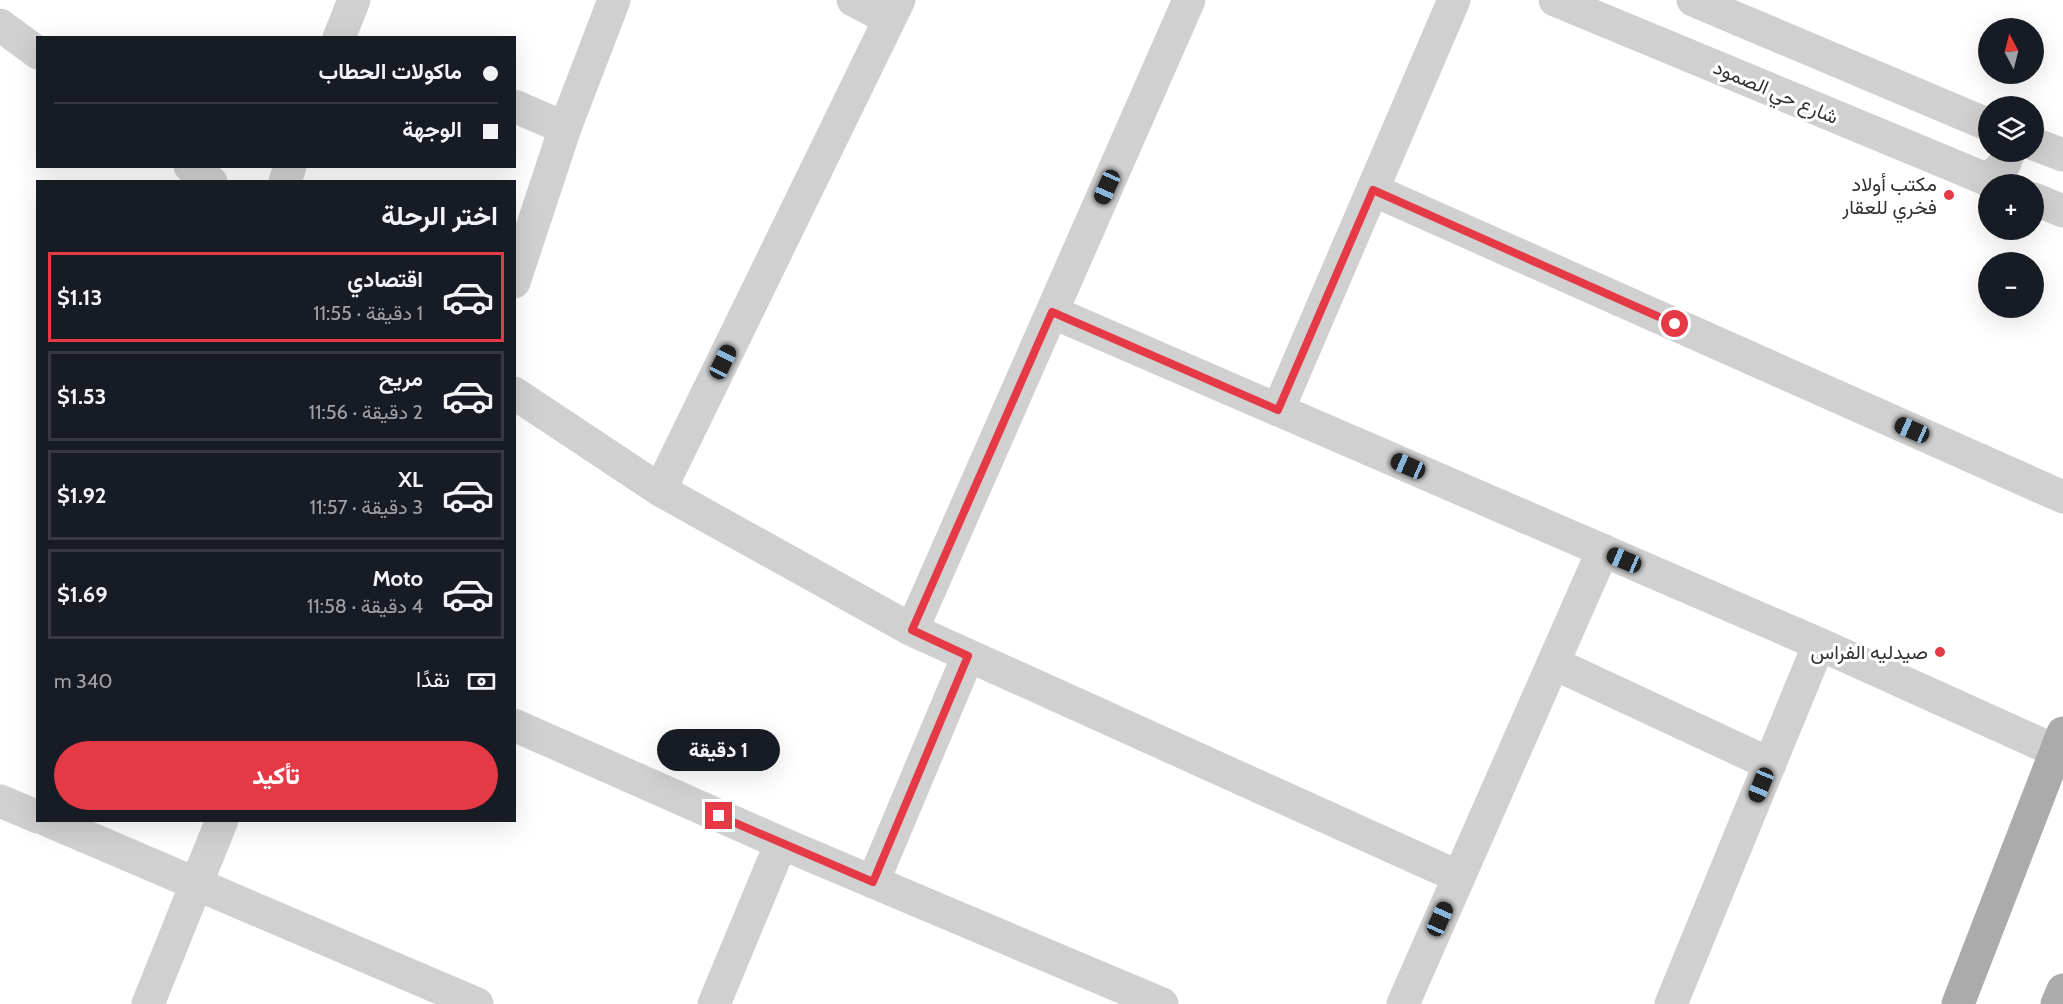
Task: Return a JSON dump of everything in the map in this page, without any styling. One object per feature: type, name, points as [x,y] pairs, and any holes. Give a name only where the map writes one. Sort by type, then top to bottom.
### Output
[{"type":"main road","points":[[1958,1004],[2060,742]]},
{"type":"main road","points":[[2057,1004],[2063,990]]},
{"type":"street","points":[[516,276],[565,128],[614,0]]},
{"type":"street","points":[[660,490],[894,10],[853,0]]},
{"type":"street","points":[[912,630],[1189,0]]},
{"type":"street","points":[[1278,410],[1454,0]]},
{"type":"street","name":"شارع حي الصمود","points":[[1555,0],[1978,176]]},
{"type":"street","points":[[1693,0],[1978,120]]},
{"type":"street","points":[[0,25],[36,52]]},
{"type":"street","points":[[516,106],[565,128]]},
{"type":"street","points":[[2044,148],[2063,155]]},
{"type":"street","points":[[192,168],[208,180]]},
{"type":"street","points":[[1373,190],[2063,497]]},
{"type":"street","points":[[2044,203],[2063,211]]},
{"type":"street","points":[[1052,312],[1819,644],[2060,742]]},
{"type":"street","points":[[516,394],[660,490],[912,630],[1459,877]]},
{"type":"street","points":[[1402,1004],[1603,550]]},
{"type":"street","points":[[1671,1004],[1819,644]]},
{"type":"street","points":[[873,882],[968,656]]},
{"type":"street","points":[[1553,663],[1770,764]]},
{"type":"street","points":[[516,726],[781,843],[1162,1004]]},
{"type":"street","points":[[0,801],[36,816]]},
{"type":"street","points":[[52,822],[477,1004]]},
{"type":"street","points":[[148,1004],[198,885],[221,822]]},
{"type":"street","points":[[714,1004],[781,843]]},
{"type":"place","name":"مكتب أولاد فخري للعقار","points":[[1949,195]]},
{"type":"place","name":"صيدليه الفراس","points":[[1940,652]]},
{"type":"route","points":[[719,816],[873,882],[968,656],[912,630],[1052,312],[1278,410],[1373,190],[1675,324]]}]
